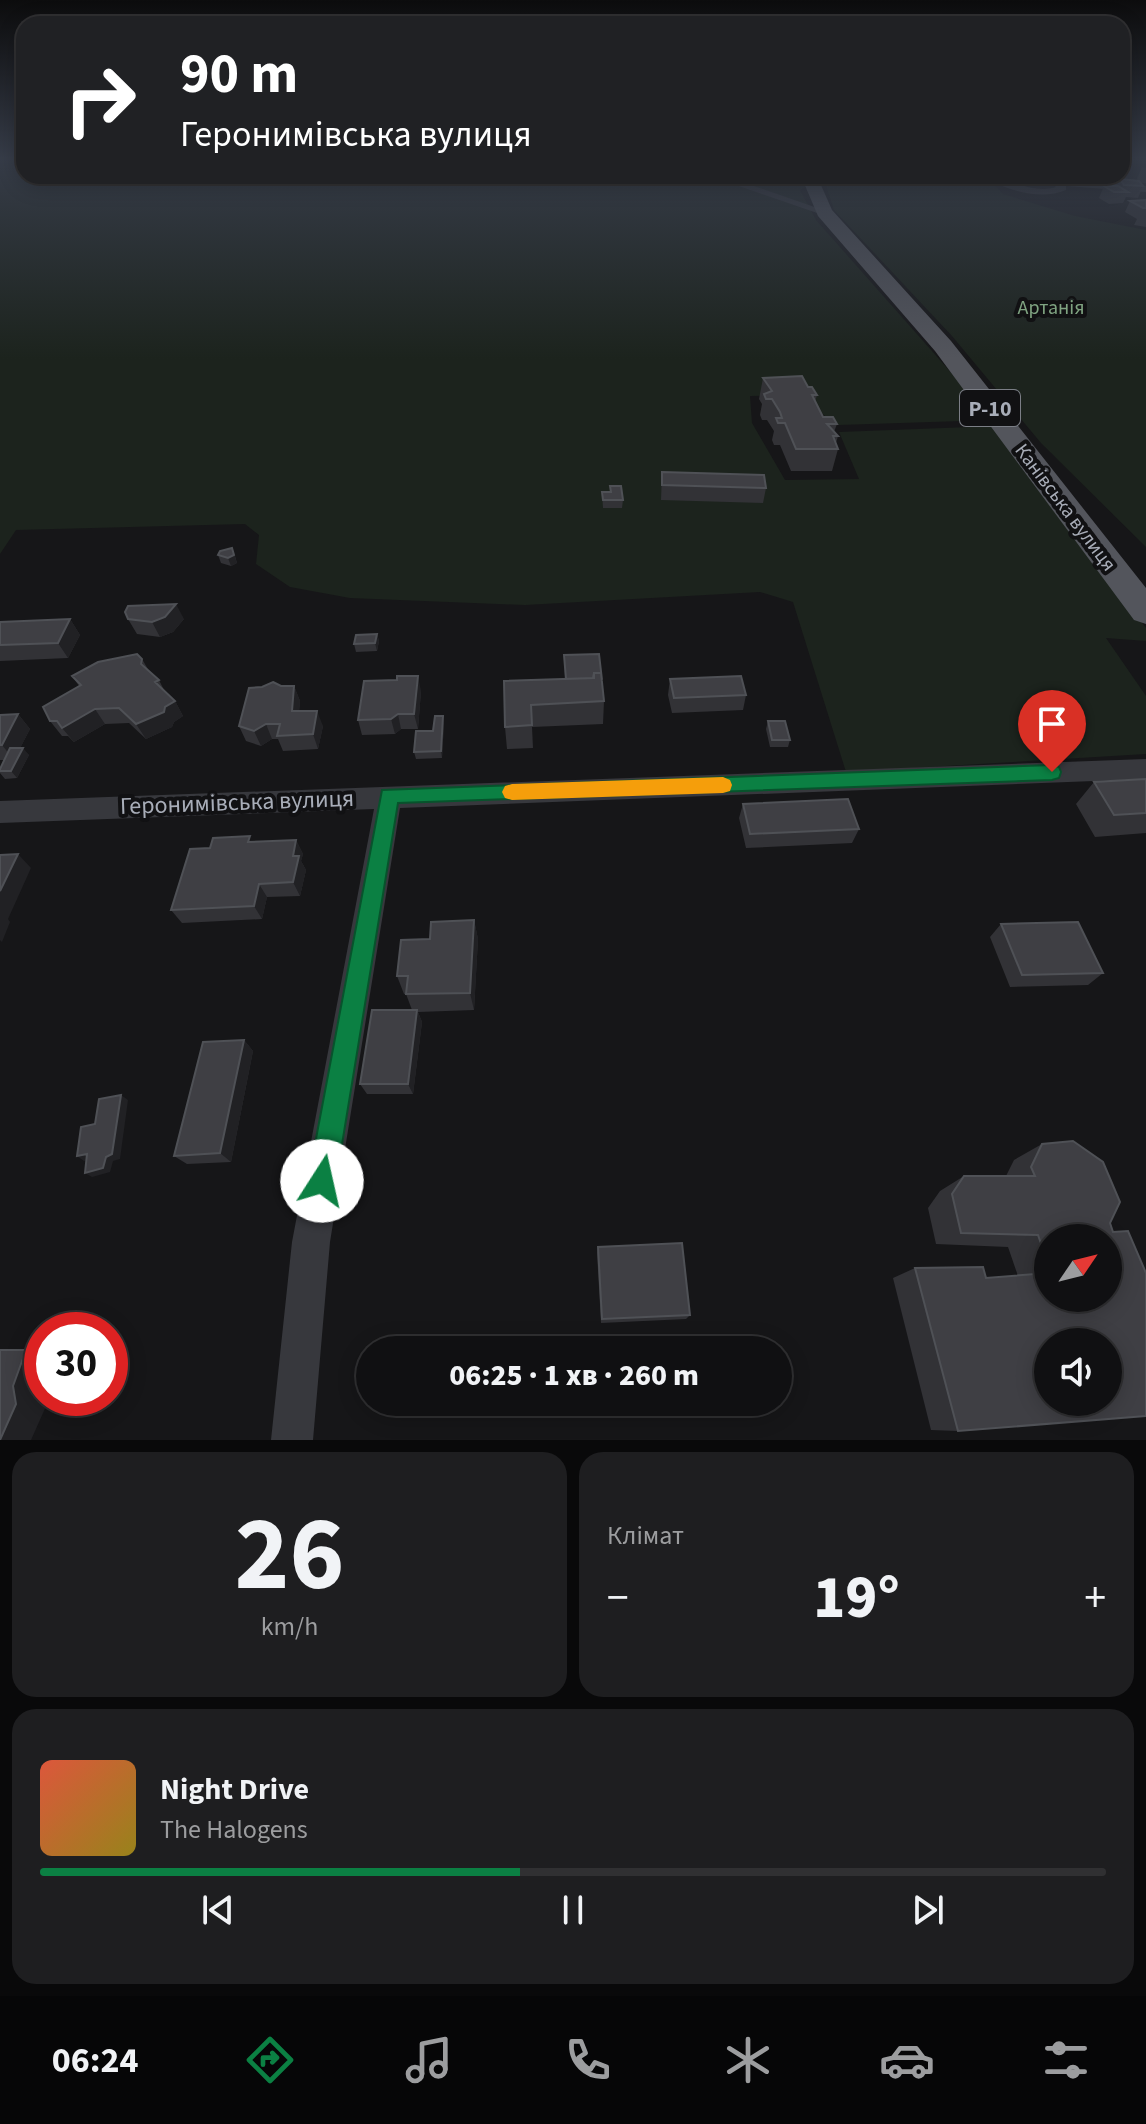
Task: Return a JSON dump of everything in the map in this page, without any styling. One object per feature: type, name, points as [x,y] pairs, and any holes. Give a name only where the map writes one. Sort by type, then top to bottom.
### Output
[{"type":"main road","name":"Канівська вулиця","points":[[835,224],[943,346],[1146,612]]},
{"type":"street","name":"Геронимівська вулиця","points":[[0,812],[1146,769]]},
{"type":"street","points":[[292,1440],[311,1242],[389,796]]},
{"type":"green space","points":[[0,224],[820,224],[993,420],[839,425],[813,408],[807,395],[750,396],[752,423],[785,480],[859,479],[839,432],[996,426],[1146,628],[1146,641],[1106,638],[1146,696],[1146,754],[846,772],[793,602],[760,592],[525,605],[350,598],[290,587],[256,564],[259,535],[245,524],[16,530],[0,554]]},
{"type":"green space","name":"Артанія","points":[[847,224],[1117,224],[1146,230],[1146,547],[1041,443],[952,336]]},
{"type":"building","points":[[802,376],[817,395],[812,395],[823,417],[833,417],[837,424],[827,424],[838,436],[833,436],[838,449],[796,449],[785,423],[778,423],[776,418],[782,418],[780,412],[772,399],[766,399],[764,394],[772,391],[763,378]]},
{"type":"building","points":[[662,472],[764,475],[766,488],[662,485]]},
{"type":"building","points":[[610,486],[621,486],[623,500],[603,500],[602,492],[611,492]]},
{"type":"building","points":[[232,548],[234,555],[228,558],[218,555],[220,551]]},
{"type":"building","points":[[176,604],[165,617],[152,622],[128,619],[125,612],[128,606]]},
{"type":"building","points":[[70,619],[58,643],[0,645],[0,622]]},
{"type":"building","points":[[377,634],[375,643],[354,644],[356,635]]},
{"type":"building","points":[[137,654],[142,659],[141,664],[159,680],[155,682],[175,701],[165,707],[164,712],[136,724],[119,708],[95,709],[62,728],[57,721],[50,721],[43,707],[81,685],[72,676],[98,662]]},
{"type":"building","points":[[599,654],[602,680],[601,673],[594,673],[593,678],[566,679],[564,655]]},
{"type":"building","points":[[594,673],[601,673],[604,701],[531,705],[532,725],[505,727],[504,681],[594,678]]},
{"type":"building","points":[[397,676],[418,676],[414,714],[398,714],[391,719],[358,720],[364,681],[397,680]]},
{"type":"building","points":[[741,676],[746,695],[674,698],[670,679]]},
{"type":"building","points":[[273,682],[281,686],[294,686],[292,711],[317,711],[313,734],[277,736],[280,724],[266,724],[254,731],[239,726],[249,688]]},
{"type":"building","points":[[18,714],[2,745],[0,745],[0,715]]},
{"type":"building","points":[[435,716],[443,716],[441,751],[414,752],[416,731],[433,731]]},
{"type":"building","points":[[768,721],[785,721],[790,740],[772,740]]},
{"type":"building","points":[[10,748],[23,748],[11,771],[0,771],[0,769]]},
{"type":"building","points":[[1146,779],[1146,813],[1114,815],[1094,782]]},
{"type":"building","points":[[848,799],[859,829],[750,834],[743,804]]},
{"type":"building","points":[[250,836],[248,842],[296,840],[293,856],[299,856],[293,882],[259,884],[254,906],[171,910],[190,849],[210,848],[213,838]]},
{"type":"building","points":[[18,854],[0,891],[0,855]]},
{"type":"building","points":[[474,920],[470,993],[406,994],[408,976],[397,976],[401,940],[430,939],[431,922]]},
{"type":"building","points":[[1078,922],[1103,973],[1022,975],[1001,924]]},
{"type":"building","points":[[372,1010],[417,1010],[408,1084],[360,1084]]},
{"type":"building","points":[[244,1040],[220,1153],[174,1156],[203,1042]]},
{"type":"building","points":[[121,1095],[112,1154],[106,1157],[103,1168],[85,1173],[87,1154],[77,1156],[81,1127],[95,1124],[99,1099]]},
{"type":"building","points":[[1073,1141],[1103,1162],[1120,1202],[1110,1224],[1034,1224],[1034,1235],[961,1233],[952,1194],[964,1176],[1035,1176],[1031,1167],[1042,1144]]},
{"type":"building","points":[[1122,1231],[1128,1231],[1146,1273],[1146,1416],[958,1431],[915,1268],[983,1267],[986,1278],[1034,1274],[1034,1312],[1122,1312]]},
{"type":"building","points":[[682,1243],[690,1315],[602,1319],[598,1247]]},
{"type":"building","points":[[0,1350],[24,1350],[13,1386],[16,1404],[0,1440]]},
{"type":"slow traffic","points":[[512,792],[723,785]]},
{"type":"route","points":[[322,1181],[389,796],[1052,772]]}]
